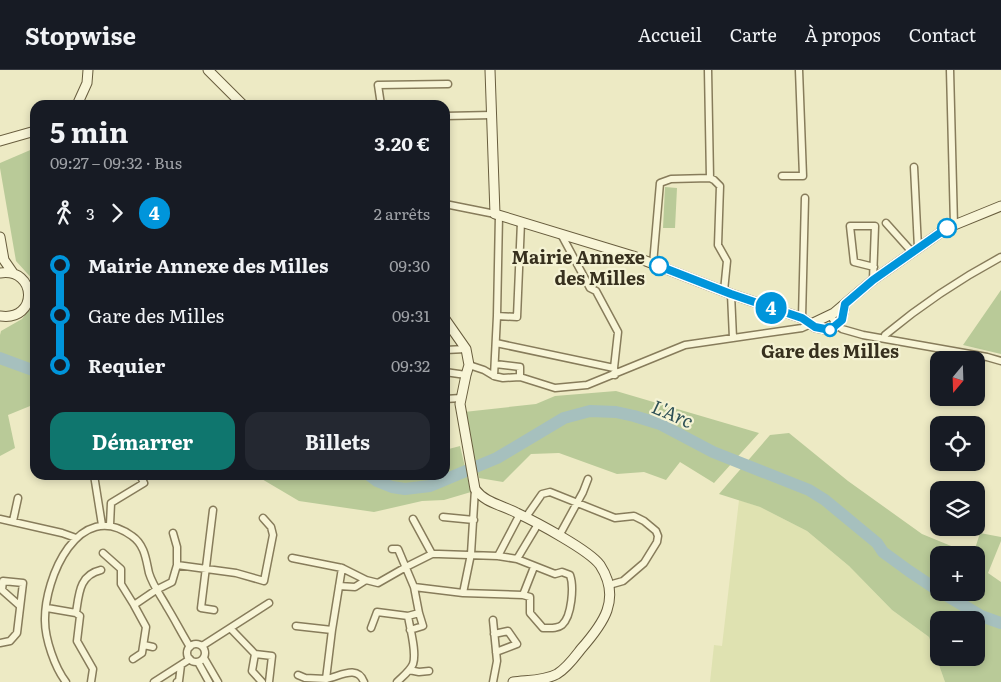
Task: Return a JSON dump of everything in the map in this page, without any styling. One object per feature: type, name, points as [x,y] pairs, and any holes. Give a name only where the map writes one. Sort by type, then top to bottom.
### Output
[{"type":"street","points":[[79,100],[87,83],[88,70]]},
{"type":"street","points":[[208,70],[238,100]]},
{"type":"street","points":[[490,70],[497,214],[497,316],[494,376]]},
{"type":"street","points":[[708,70],[710,178]]},
{"type":"street","points":[[782,176],[804,176],[799,70]]},
{"type":"street","points":[[950,70],[954,225]]},
{"type":"street","points":[[380,100],[378,85],[448,84]]},
{"type":"street","points":[[450,116],[492,116]]},
{"type":"street","points":[[0,141],[30,132]]},
{"type":"street","points":[[914,167],[915,250]]},
{"type":"street","points":[[653,264],[660,184],[672,179],[710,178],[714,180],[720,186],[718,245],[728,261],[727,293],[732,338]]},
{"type":"street","points":[[802,318],[805,198]]},
{"type":"street","points":[[450,205],[497,214],[653,264],[727,293],[802,318],[815,327],[830,330],[840,323],[845,304]]},
{"type":"street","points":[[469,365],[494,376],[520,377],[555,388],[587,385],[614,371],[685,345],[802,328],[830,315],[873,280],[954,225],[1001,206]]},
{"type":"street","points":[[497,316],[518,317],[521,222]]},
{"type":"street","points":[[886,223],[915,250]]},
{"type":"street","points":[[873,280],[874,267],[875,226],[850,226],[854,262],[874,267]]},
{"type":"street","points":[[562,234],[590,288],[596,291],[618,332],[614,371]]},
{"type":"street","points":[[0,237],[4,260],[13,273],[25,282],[29,296],[21,312],[2,318]]},
{"type":"street","points":[[885,338],[905,319],[935,298],[1001,257]]},
{"type":"street","points":[[0,273],[13,273]]},
{"type":"street","points":[[830,315],[850,331],[863,335],[1001,361]]},
{"type":"street","points":[[450,326],[466,348],[469,365],[461,398],[462,418],[474,486],[474,520],[471,554],[463,593]]},
{"type":"street","points":[[496,343],[614,371]]},
{"type":"street","points":[[450,350],[466,348]]},
{"type":"street","points":[[495,364],[520,367],[520,377]]},
{"type":"street","points":[[450,373],[466,375]]},
{"type":"street","points":[[450,399],[461,398]]},
{"type":"street","points":[[95,480],[102,525]]},
{"type":"street","points":[[110,525],[111,503],[144,483],[142,480]]},
{"type":"street","points":[[559,536],[588,480]]},
{"type":"street","points":[[474,486],[485,499],[523,516],[589,554],[601,567],[609,584],[608,611],[602,624],[565,668],[557,674],[543,679],[513,682]]},
{"type":"street","points":[[498,556],[523,516],[542,494],[546,492],[555,493],[615,518],[634,516],[644,520],[653,528],[658,536],[654,548],[644,563],[623,581],[609,584]]},
{"type":"street","points":[[13,522],[18,498]]},
{"type":"street","points":[[213,510],[201,608],[214,610]]},
{"type":"street","points":[[443,517],[474,520]]},
{"type":"street","points":[[177,565],[236,573],[264,581],[272,535],[271,527],[263,518]]},
{"type":"street","points":[[0,519],[76,538]]},
{"type":"street","points":[[413,520],[432,554]]},
{"type":"street","points":[[517,559],[538,524]]},
{"type":"street","points":[[62,680],[50,647],[45,621],[50,586],[61,560],[76,538],[91,527],[110,525],[134,536],[146,557],[156,590],[190,647]]},
{"type":"street","points":[[134,605],[172,582],[177,565],[177,547],[173,533]]},
{"type":"street","points":[[392,549],[398,549],[406,567],[414,587],[420,613],[422,626],[410,630]]},
{"type":"street","points":[[103,553],[122,569],[121,584],[146,627],[142,653],[133,659]]},
{"type":"street","points":[[292,558],[342,568],[366,580],[378,583],[432,554],[498,556],[517,559],[555,574],[562,572],[570,574],[572,583],[568,616],[562,625],[554,629],[543,628],[530,613],[530,597],[524,595],[463,593],[414,587]]},
{"type":"street","points":[[524,595],[534,567]]},
{"type":"street","points":[[326,679],[342,568]]},
{"type":"street","points":[[76,612],[80,589],[85,580],[93,572],[101,570]]},
{"type":"street","points":[[339,586],[355,587],[366,580]]},
{"type":"street","points":[[202,646],[269,603]]},
{"type":"street","points":[[0,643],[10,641],[17,633],[20,606]]},
{"type":"street","points":[[47,608],[76,612],[80,616],[77,641],[93,669],[91,682]]},
{"type":"street","points":[[371,628],[378,612],[408,616],[420,613]]},
{"type":"street","points":[[398,682],[414,662],[408,616]]},
{"type":"street","points":[[493,620],[497,661],[493,682]]},
{"type":"street","points":[[296,626],[332,630]]},
{"type":"street","points":[[231,629],[256,654],[272,656],[269,682]]},
{"type":"street","points":[[494,634],[508,631],[517,644],[496,652]]},
{"type":"street","points":[[190,660],[187,652],[190,647],[197,644],[202,646],[205,651],[201,660],[209,682]]},
{"type":"street","points":[[144,645],[153,647]]},
{"type":"street","points":[[256,654],[252,671],[262,682]]},
{"type":"street","points":[[154,682],[190,660],[201,660]]},
{"type":"street","points":[[201,660],[218,682]]},
{"type":"street","points":[[176,682],[179,680],[181,665]]},
{"type":"street","points":[[409,670],[429,671]]},
{"type":"street","points":[[298,675],[304,678],[326,679],[352,672],[359,674],[364,682]]},
{"type":"green space","points":[[30,150],[30,276],[16,261],[0,163]]},
{"type":"green space","points":[[665,187],[677,188],[675,228],[663,228]]},
{"type":"green space","points":[[1001,290],[1001,354],[963,345]]},
{"type":"green space","points":[[30,308],[30,406],[8,415],[15,448],[0,456],[0,335],[1,331],[22,319]]},
{"type":"green space","points":[[616,391],[759,433],[714,483],[680,462],[666,480],[644,472],[617,474],[559,453],[531,454],[503,482],[479,478],[464,412],[536,404],[555,396]]},
{"type":"green space","points":[[789,433],[848,481],[922,534],[951,546],[930,546],[930,601],[985,601],[985,546],[976,546],[979,536],[985,536],[985,534],[1001,537],[988,573],[1001,582],[1001,682],[945,682],[939,666],[985,666],[985,611],[930,611],[930,640],[929,637],[892,610],[849,566],[807,531],[760,507],[719,494],[770,435]]},
{"type":"green space","points":[[460,446],[471,492],[444,500],[422,501],[374,512],[299,501],[263,480],[450,480],[450,449]]},
{"type":"green space","points":[[739,500],[760,507],[807,531],[849,566],[892,610],[929,637],[930,666],[939,666],[945,682],[710,682],[714,645],[722,646]]},
{"type":"waterway","name":"L'Arc","points":[[0,358],[30,369]]},
{"type":"waterway","name":"L'Arc","points":[[450,478],[497,458],[564,418],[590,411],[616,412],[634,416],[660,424],[713,452],[809,490],[825,500],[877,543],[883,552],[930,585]]},
{"type":"waterway","name":"L'Arc","points":[[376,480],[392,487],[405,489],[430,486],[444,480]]},
{"type":"waterway","name":"L'Arc","points":[[956,601],[981,616],[1001,623]]},
{"type":"bus line","name":"4","points":[[659,266],[731,294],[802,318],[815,327],[830,330],[842,320],[845,304],[873,280],[947,228]]},
{"type":"place","name":"Mairie Annexe des Milles","points":[[659,266]]},
{"type":"place","name":"Gare des Milles","points":[[830,330]]}]
